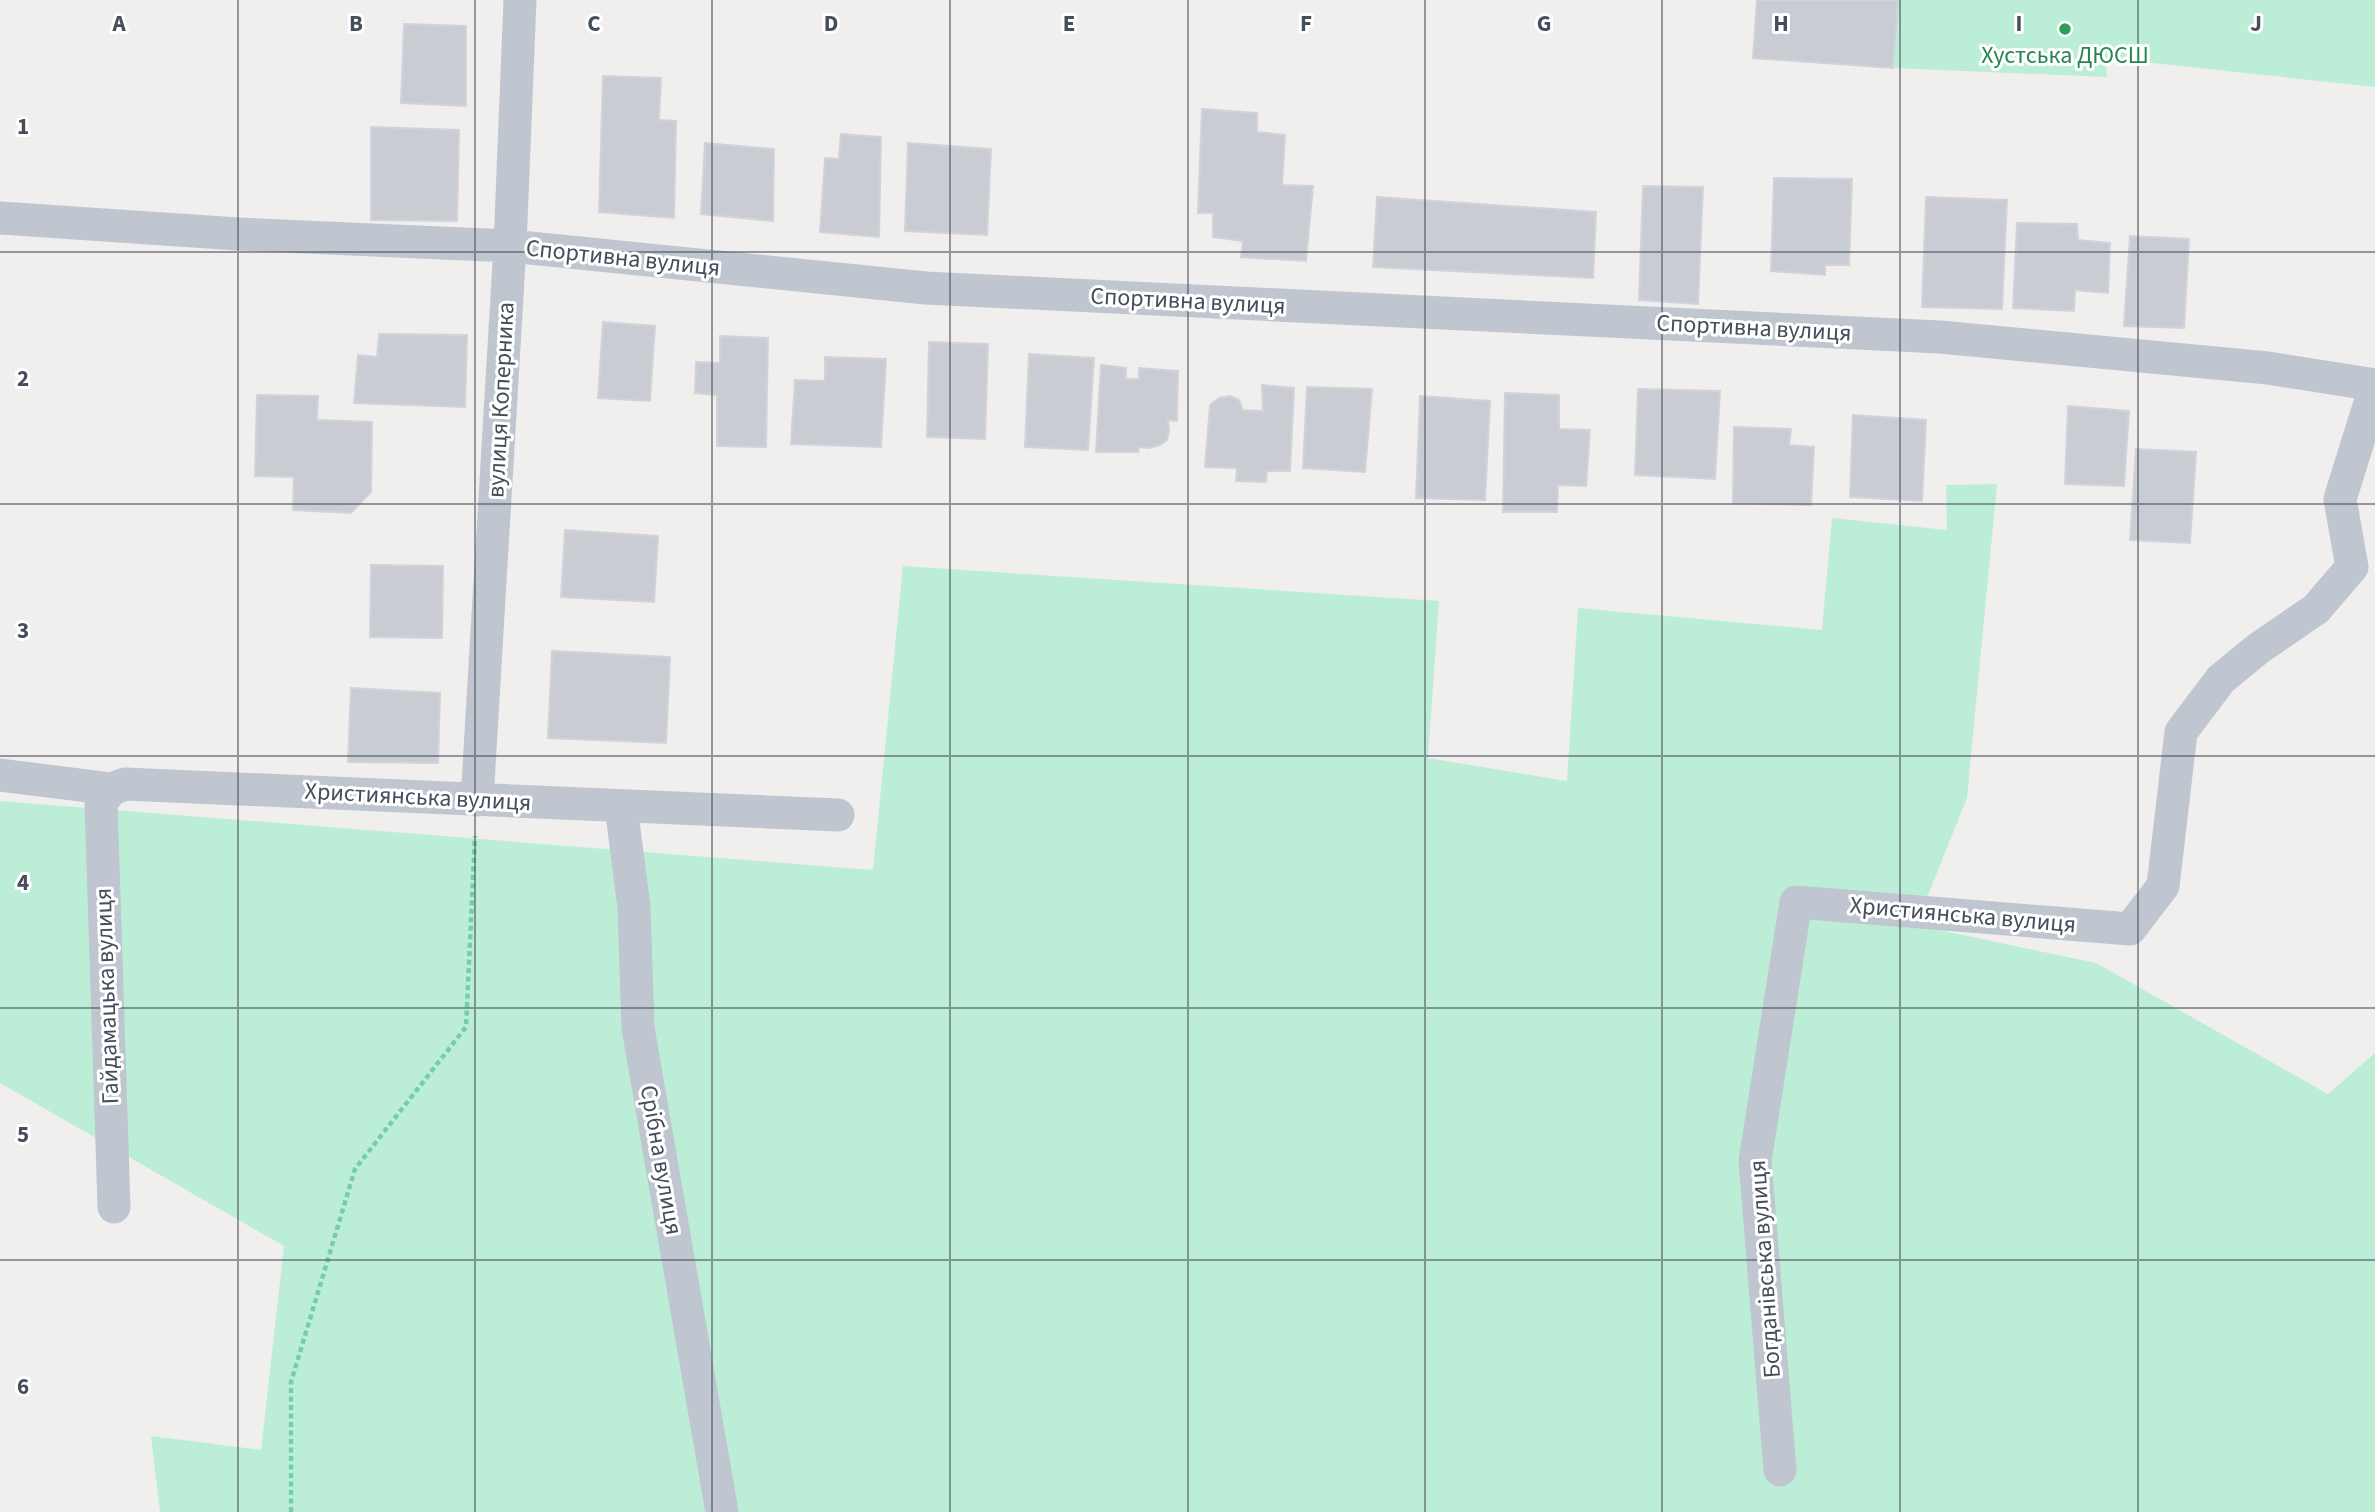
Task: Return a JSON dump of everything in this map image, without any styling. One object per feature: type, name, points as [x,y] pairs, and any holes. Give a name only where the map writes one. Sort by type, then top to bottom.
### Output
[{"type":"street","name":"вулиця Коперника","points":[[477,800],[510,246],[520,0]]},
{"type":"street","name":"Спортивна вулиця","points":[[0,218],[238,234],[510,246],[926,288],[1940,337],[2268,369],[2375,386]]},
{"type":"street","name":"Християнська вулиця","points":[[1796,902],[2130,929],[2163,887],[2181,732],[2221,679],[2259,648],[2316,609],[2352,567],[2340,499],[2375,386]]},
{"type":"street","name":"Християнська вулиця","points":[[0,775],[112,789],[125,784],[838,815]]},
{"type":"street","name":"Гайдамацька вулиця","points":[[112,789],[101,802],[114,1208]]},
{"type":"street","name":"Срібна вулиця","points":[[621,806],[634,907],[638,1028],[722,1512]]},
{"type":"street","name":"Богданівська вулиця","points":[[1780,1470],[1755,1161],[1796,902]]},
{"type":"path","points":[[291,1512],[291,1382],[355,1168],[466,1027],[477,800]]},
{"type":"green space","name":"Хустська ДЮСШ","points":[[1757,0],[2375,0],[2375,87],[2106,58],[2107,77],[1893,68],[1753,58]]},
{"type":"green space","points":[[1997,484],[1967,798],[1916,925],[2096,963],[2328,1094],[2375,1053],[2375,1512],[160,1512],[151,1436],[261,1450],[284,1246],[0,1083],[0,801],[873,870],[903,566],[1439,601],[1428,758],[1567,781],[1578,608],[1822,630],[1832,518],[1947,530],[1946,485]]},
{"type":"building","points":[[1757,0],[1898,0],[1893,68],[1753,58]]},
{"type":"building","points":[[404,24],[466,26],[466,106],[401,103]]},
{"type":"building","points":[[603,76],[661,78],[659,120],[676,121],[674,218],[599,212]]},
{"type":"building","points":[[1202,109],[1257,113],[1257,132],[1285,135],[1282,185],[1313,186],[1306,261],[1241,257],[1243,241],[1213,237],[1213,213],[1198,213]]},
{"type":"building","points":[[371,127],[459,130],[457,221],[371,220]]},
{"type":"building","points":[[841,134],[881,137],[879,237],[820,232],[825,158],[839,159]]},
{"type":"building","points":[[705,143],[774,149],[773,221],[701,214]]},
{"type":"building","points":[[908,143],[991,149],[987,235],[905,231]]},
{"type":"building","points":[[1774,178],[1852,179],[1849,265],[1825,265],[1825,275],[1771,271]]},
{"type":"building","points":[[1643,186],[1703,187],[1698,304],[1639,300]]},
{"type":"building","points":[[1377,197],[1596,212],[1593,278],[1373,267]]},
{"type":"building","points":[[1926,197],[2007,200],[2002,309],[1922,307]]},
{"type":"building","points":[[2017,223],[2077,224],[2078,240],[2110,243],[2108,293],[2075,290],[2074,311],[2013,308]]},
{"type":"building","points":[[2130,236],[2189,239],[2184,328],[2124,326]]},
{"type":"building","points":[[603,322],[655,326],[650,401],[598,398]]},
{"type":"building","points":[[379,334],[467,335],[465,407],[354,403],[358,355],[377,357]]},
{"type":"building","points":[[720,336],[768,338],[766,447],[717,446],[717,395],[695,393],[696,362],[720,363]]},
{"type":"building","points":[[929,342],[988,344],[985,439],[927,437]]},
{"type":"building","points":[[1029,354],[1094,358],[1088,450],[1025,447]]},
{"type":"building","points":[[825,357],[886,359],[881,447],[791,444],[795,380],[825,381]]},
{"type":"building","points":[[1101,365],[1126,368],[1126,379],[1139,379],[1139,368],[1178,371],[1177,421],[1168,420],[1167,440],[1149,448],[1139,447],[1138,452],[1096,452]]},
{"type":"building","points":[[1262,385],[1294,388],[1290,471],[1267,471],[1266,482],[1236,481],[1237,468],[1205,467],[1210,405],[1219,398],[1230,396],[1239,400],[1243,410],[1263,411]]},
{"type":"building","points":[[1307,387],[1372,389],[1365,472],[1303,468]]},
{"type":"building","points":[[1638,389],[1720,391],[1715,479],[1635,475]]},
{"type":"building","points":[[1505,393],[1559,395],[1559,429],[1590,430],[1586,486],[1558,485],[1557,512],[1503,512]]},
{"type":"building","points":[[257,395],[318,396],[317,420],[372,422],[371,492],[351,513],[293,510],[294,477],[255,476]]},
{"type":"building","points":[[1420,396],[1490,401],[1485,500],[1416,498]]},
{"type":"building","points":[[2068,406],[2129,411],[2124,486],[2065,484]]},
{"type":"building","points":[[1853,415],[1926,420],[1922,501],[1850,497]]},
{"type":"building","points":[[1734,427],[1791,429],[1789,445],[1814,447],[1811,505],[1733,503]]},
{"type":"building","points":[[2136,449],[2196,452],[2190,543],[2130,540]]},
{"type":"building","points":[[565,530],[658,536],[654,602],[561,597]]},
{"type":"building","points":[[371,565],[443,566],[442,638],[370,637]]},
{"type":"building","points":[[552,651],[670,657],[666,743],[548,738]]},
{"type":"building","points":[[351,688],[440,693],[438,763],[348,762]]},
{"type":"place","name":"Хустська ДЮСШ","points":[[2065,29]]}]
